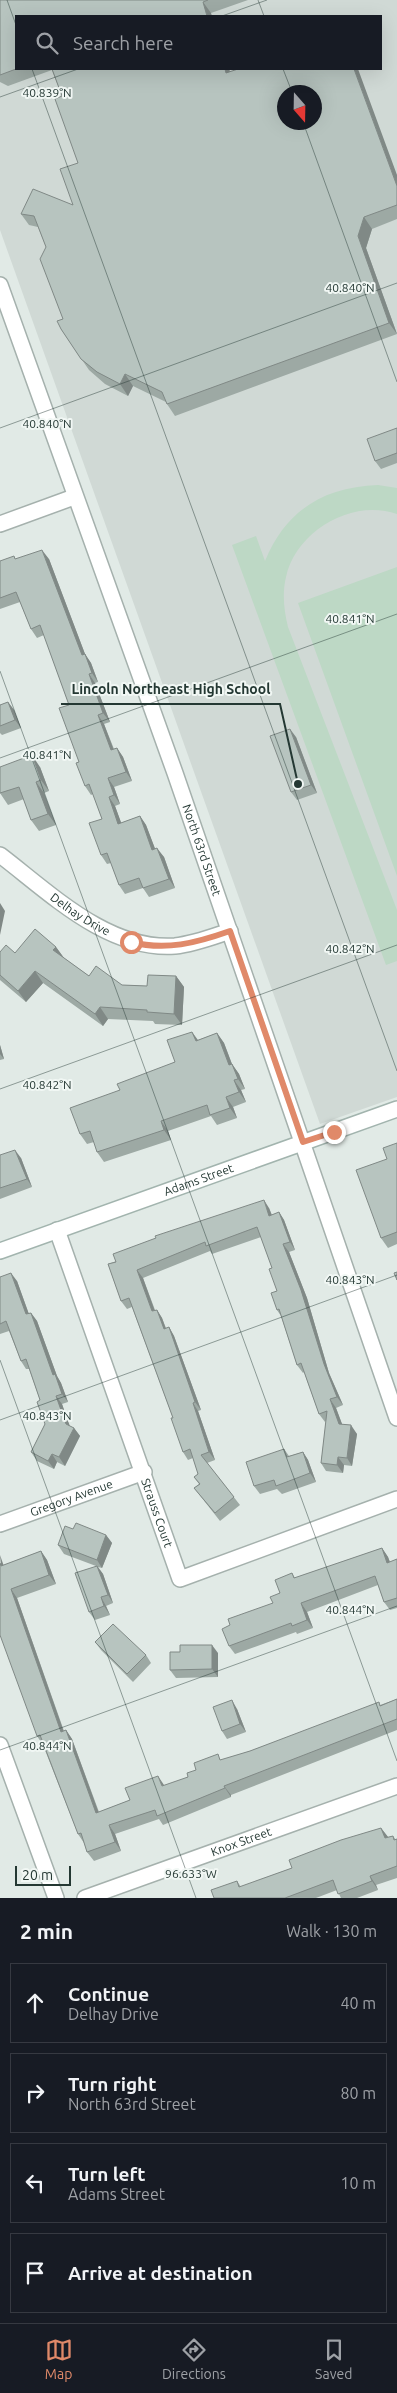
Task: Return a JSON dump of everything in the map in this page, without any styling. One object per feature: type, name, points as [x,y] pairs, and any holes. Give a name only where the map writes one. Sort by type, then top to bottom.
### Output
[{"type":"street","name":"North 63rd Street","points":[[0,285],[230,931],[397,1418]]},
{"type":"street","points":[[0,524],[74,497]]},
{"type":"street","name":"Delhay Drive","points":[[0,855],[95,925],[125,940],[154,946],[174,946],[193,943],[230,931]]},
{"type":"street","name":"Adams Street","points":[[0,1251],[397,1109]]},
{"type":"street","name":"Strauss Court","points":[[57,1230],[180,1578],[397,1499]]},
{"type":"street","name":"Gregory Avenue","points":[[0,1524],[144,1472]]},
{"type":"street","points":[[0,1745],[56,1898]]},
{"type":"street","name":"Knox Street","points":[[85,1898],[397,1786]]},
{"type":"shaded area","points":[[0,0],[397,0],[397,1097],[320,1124],[0,230]]},
{"type":"green space","points":[[378,485],[397,488],[397,514],[380,510],[362,511],[328,522],[301,546],[292,560],[286,577],[284,596],[288,627],[397,910],[397,961],[386,965],[232,545],[256,536],[265,561],[284,528],[309,505],[324,496],[341,491]]},
{"type":"green space","points":[[397,567],[397,876],[298,603]]},
{"type":"building","points":[[0,0],[208,0],[203,2],[207,15],[15,15],[15,69],[0,75]]},
{"type":"building","points":[[52,70],[225,70],[226,73],[235,70],[354,70],[397,186],[397,205],[364,217],[358,236],[389,323],[167,404],[162,392],[125,374],[120,384],[97,372],[81,359],[61,329],[57,321],[63,319],[40,259],[46,247],[34,216],[21,214],[33,189],[73,205],[60,169],[78,163],[55,99],[62,96]]},
{"type":"building","points":[[397,428],[397,453],[375,461],[367,439]]},
{"type":"building","points":[[42,550],[82,655],[85,654],[92,673],[89,674],[103,713],[98,715],[111,750],[117,748],[126,772],[108,778],[114,795],[109,797],[118,824],[140,816],[152,850],[157,848],[169,879],[143,888],[139,878],[119,885],[107,853],[101,855],[89,823],[102,819],[89,784],[85,786],[76,763],[79,762],[59,708],[69,705],[40,625],[31,629],[16,592],[0,598],[0,561],[14,556],[15,559]]},
{"type":"building","points":[[8,702],[15,720],[0,726],[0,705]]},
{"type":"building","points":[[290,729],[311,785],[291,792],[270,736]]},
{"type":"building","points":[[32,755],[41,780],[36,782],[48,814],[31,820],[19,787],[0,793],[0,767]]},
{"type":"building","points":[[35,929],[56,947],[53,950],[89,976],[96,966],[122,985],[147,986],[148,975],[176,976],[174,1014],[100,1007],[95,1014],[35,971],[18,991],[0,975],[0,952],[6,945],[15,953]]},
{"type":"building","points":[[192,1032],[196,1041],[217,1033],[229,1065],[232,1064],[238,1079],[234,1080],[239,1092],[226,1097],[230,1108],[210,1115],[207,1105],[161,1121],[164,1130],[97,1152],[90,1131],[80,1134],[70,1108],[120,1090],[117,1084],[175,1062],[167,1040]]},
{"type":"building","points":[[397,1143],[397,1232],[381,1238],[356,1170],[387,1159],[383,1148]]},
{"type":"building","points":[[15,1150],[27,1179],[0,1188],[0,1155]]},
{"type":"building","points":[[264,1200],[269,1216],[279,1212],[290,1242],[283,1244],[301,1290],[324,1364],[337,1397],[330,1399],[339,1424],[351,1425],[347,1458],[338,1457],[337,1465],[321,1463],[327,1411],[319,1414],[301,1363],[297,1365],[279,1309],[277,1310],[271,1293],[277,1291],[269,1269],[272,1268],[257,1227],[206,1246],[205,1242],[137,1270],[152,1311],[157,1310],[164,1329],[169,1327],[195,1402],[193,1403],[209,1452],[201,1455],[234,1497],[215,1513],[194,1488],[200,1484],[194,1477],[198,1474],[190,1449],[183,1452],[171,1418],[173,1418],[129,1298],[121,1301],[108,1264],[116,1262],[113,1254],[156,1238],[155,1236]]},
{"type":"building","points":[[11,1273],[26,1314],[31,1313],[53,1375],[55,1374],[62,1394],[56,1396],[66,1424],[74,1428],[59,1457],[52,1454],[48,1461],[31,1452],[45,1424],[37,1402],[40,1400],[26,1359],[21,1361],[6,1321],[0,1324],[0,1277]]},
{"type":"building","points":[[284,1449],[287,1457],[303,1452],[310,1473],[276,1486],[274,1480],[254,1486],[246,1462]]},
{"type":"building","points":[[76,1523],[106,1535],[97,1560],[58,1545],[65,1526],[73,1529]]},
{"type":"building","points":[[382,1548],[387,1563],[397,1559],[397,1598],[384,1602],[375,1576],[301,1603],[307,1620],[292,1626],[291,1623],[229,1646],[222,1629],[230,1625],[228,1619],[273,1603],[270,1597],[280,1593],[275,1580],[292,1573],[294,1578]]},
{"type":"building","points":[[41,1551],[49,1575],[11,1589],[61,1732],[66,1730],[96,1813],[130,1800],[125,1788],[158,1776],[162,1786],[188,1777],[187,1773],[196,1770],[194,1763],[218,1754],[220,1760],[250,1751],[379,1702],[380,1706],[397,1699],[397,1719],[224,1786],[225,1788],[157,1816],[155,1810],[109,1825],[115,1842],[87,1852],[81,1833],[78,1834],[40,1735],[37,1736],[0,1635],[0,1563],[1,1566]]},
{"type":"building","points":[[97,1566],[108,1595],[101,1597],[104,1606],[89,1612],[75,1573]]},
{"type":"building","points":[[113,1624],[146,1655],[127,1674],[95,1642]]},
{"type":"building","points":[[180,1645],[212,1645],[212,1669],[170,1670],[170,1652],[180,1652]]},
{"type":"building","points":[[232,1700],[240,1724],[222,1731],[213,1707]]},
{"type":"building","points":[[381,1828],[385,1838],[393,1836],[394,1840],[397,1839],[397,1866],[370,1876],[372,1881],[338,1894],[333,1880],[285,1898],[214,1898],[211,1890],[237,1881],[239,1887],[292,1868],[289,1860],[341,1840]]},
{"type":"place","name":"Lincoln Northeast High School","points":[[298,784]]},
{"type":"route","points":[[131,942],[154,946],[184,945],[230,931],[303,1142],[334,1132]]}]
